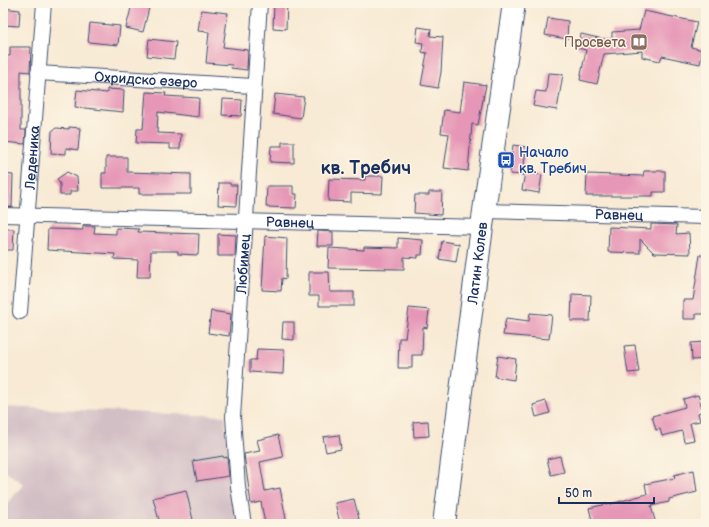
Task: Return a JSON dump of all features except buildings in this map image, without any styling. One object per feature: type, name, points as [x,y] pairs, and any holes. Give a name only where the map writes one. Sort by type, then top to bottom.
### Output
[{"type":"main road","name":"Латин Колев","points":[[444,524],[483,219],[514,3]]},
{"type":"street","name":"Леденика","points":[[20,312],[44,3]]},
{"type":"street","name":"Любимец","points":[[244,524],[238,487],[233,417],[247,222],[253,86],[260,3]]},
{"type":"street","name":"Охридско езеро","points":[[38,73],[253,86]]},
{"type":"street","name":"Равнец","points":[[3,215],[247,222],[706,217]]},
{"type":"shaded area","points":[[3,407],[225,416],[230,484],[238,524],[3,524],[3,508],[24,484],[3,470]]},
{"type":"place","name":"Просвета","points":[[639,42]]},
{"type":"place","name":"Начало кв. Требич","points":[[506,160]]},
{"type":"district","name":"кв. Требич","points":[[366,168]]}]
